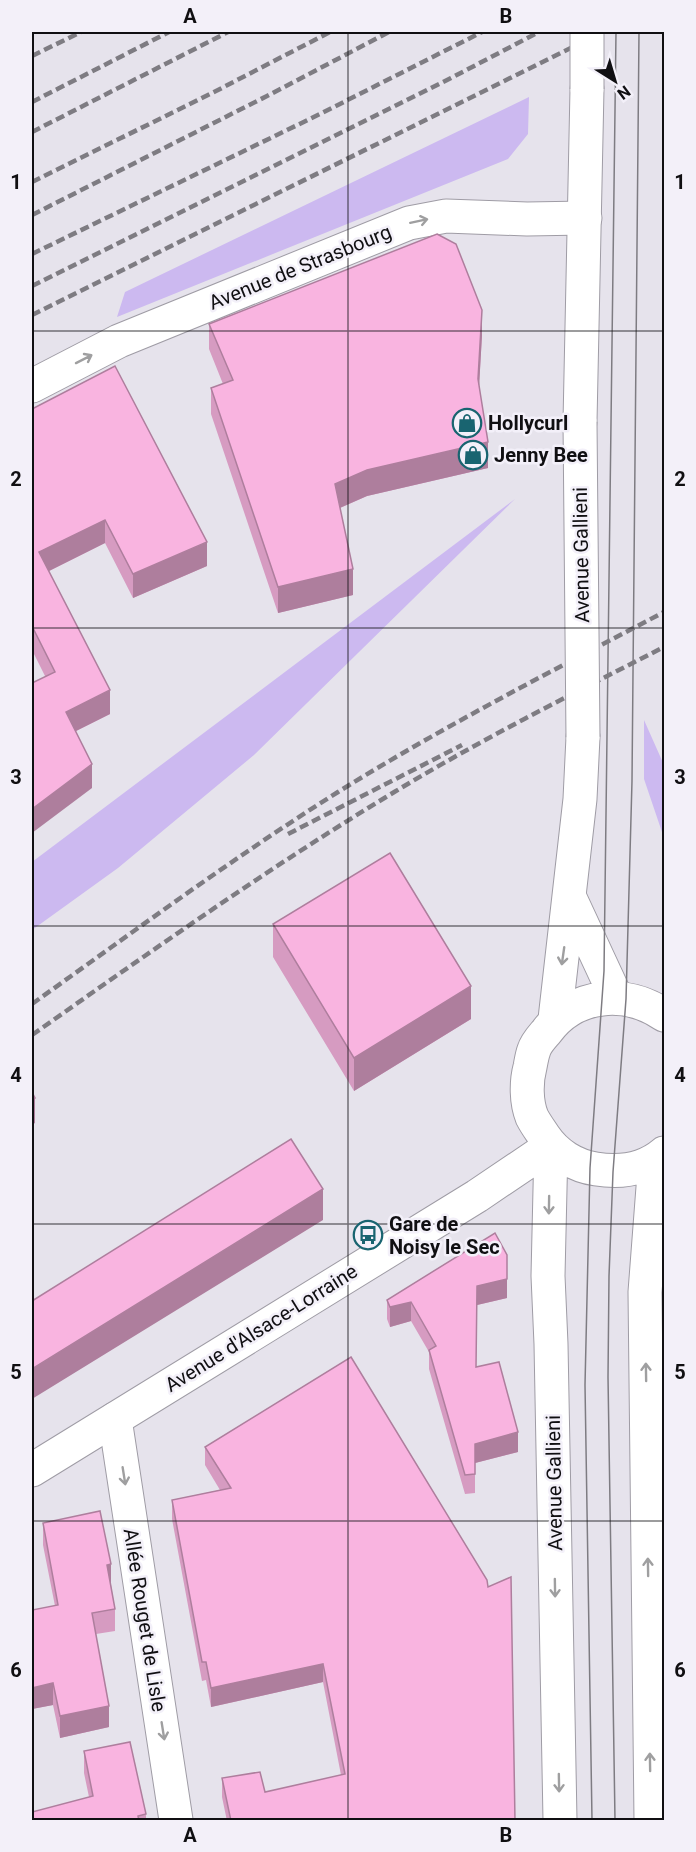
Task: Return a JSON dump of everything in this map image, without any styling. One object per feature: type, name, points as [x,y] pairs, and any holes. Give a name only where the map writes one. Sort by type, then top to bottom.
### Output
[{"type":"street","name":"Avenue Gallieni","points":[[555,1020],[580,799],[583,737],[579,422],[585,218],[587,32]]},
{"type":"street","name":"Avenue de Strasbourg","points":[[32,386],[119,341],[409,223],[446,216],[527,219],[585,218]]},
{"type":"street","points":[[570,898],[616,997]]},
{"type":"street","points":[[660,1157],[635,1169],[613,1172],[590,1168],[569,1160],[551,1146],[532,1117],[526,1082],[534,1048],[555,1020],[577,1005],[602,998],[616,997],[651,1006],[664,1015]]},
{"type":"street","name":"Avenue Gallieni","points":[[551,1146],[548,1275],[560,1821]]},
{"type":"street","name":"Avenue d'Alsace-Lorraine","points":[[32,1470],[461,1205],[551,1146]]},
{"type":"street","points":[[651,1821],[645,1292],[660,1157]]},
{"type":"street","name":"Allée Rouget de Lisle","points":[[115,1419],[176,1821]]},
{"type":"shaded area","points":[[529,97],[528,134],[508,159],[117,317],[125,292]]},
{"type":"shaded area","points":[[515,499],[254,755],[118,868],[32,930],[32,862]]},
{"type":"shaded area","points":[[644,720],[664,765],[664,838],[644,779]]},
{"type":"building","points":[[437,234],[456,244],[482,310],[478,379],[488,442],[367,470],[335,484],[353,569],[278,587],[211,388],[233,380],[209,324]]},
{"type":"building","points":[[115,366],[207,542],[133,574],[105,520],[39,552],[110,690],[66,712],[92,764],[32,809],[32,683],[55,672],[32,626],[32,409]]},
{"type":"building","points":[[390,853],[471,986],[354,1058],[273,924]]},
{"type":"building","points":[[291,1139],[323,1189],[32,1369],[32,1301]]},
{"type":"building","points":[[495,1233],[507,1255],[507,1279],[477,1286],[476,1367],[499,1362],[518,1432],[475,1444],[475,1474],[465,1475],[429,1350],[436,1346],[411,1302],[390,1307],[387,1300]]},
{"type":"building","points":[[351,1357],[487,1580],[488,1587],[511,1577],[515,1821],[231,1821],[222,1778],[260,1772],[265,1792],[345,1774],[323,1664],[211,1688],[206,1662],[202,1662],[172,1500],[231,1488],[205,1447]]},
{"type":"building","points":[[100,1511],[111,1564],[107,1565],[115,1609],[92,1613],[109,1706],[60,1716],[53,1683],[32,1688],[32,1610],[58,1605],[43,1523]]},
{"type":"building","points":[[130,1742],[146,1814],[138,1816],[139,1821],[32,1821],[32,1812],[93,1796],[84,1751]]},
{"type":"tram line","points":[[592,1820],[585,1385],[590,1168],[604,971],[616,32]]},
{"type":"tram line","points":[[615,1820],[608,1377],[609,1276],[613,1172],[626,999],[632,781],[639,32]]},
{"type":"railway","points":[[32,56],[81,32]]},
{"type":"railway","points":[[32,102],[169,32]]},
{"type":"railway","points":[[32,132],[228,32]]},
{"type":"railway","points":[[32,182],[330,32]]},
{"type":"railway","points":[[32,215],[389,32]]},
{"type":"railway","points":[[32,254],[320,114],[482,32]]},
{"type":"railway","points":[[32,286],[539,32]]},
{"type":"railway","points":[[32,315],[603,32]]},
{"type":"railway","points":[[32,1004],[222,869],[338,792],[459,721],[664,612]]},
{"type":"railway","points":[[32,1035],[214,908],[401,788],[531,715],[664,647]]},
{"type":"railway","points":[[288,834],[462,745]]},
{"type":"place","name":"Hollycurl","points":[[467,423]]},
{"type":"place","name":"Jenny Bee","points":[[473,455]]},
{"type":"place","name":"Gare de Noisy le Sec","points":[[368,1235]]}]
